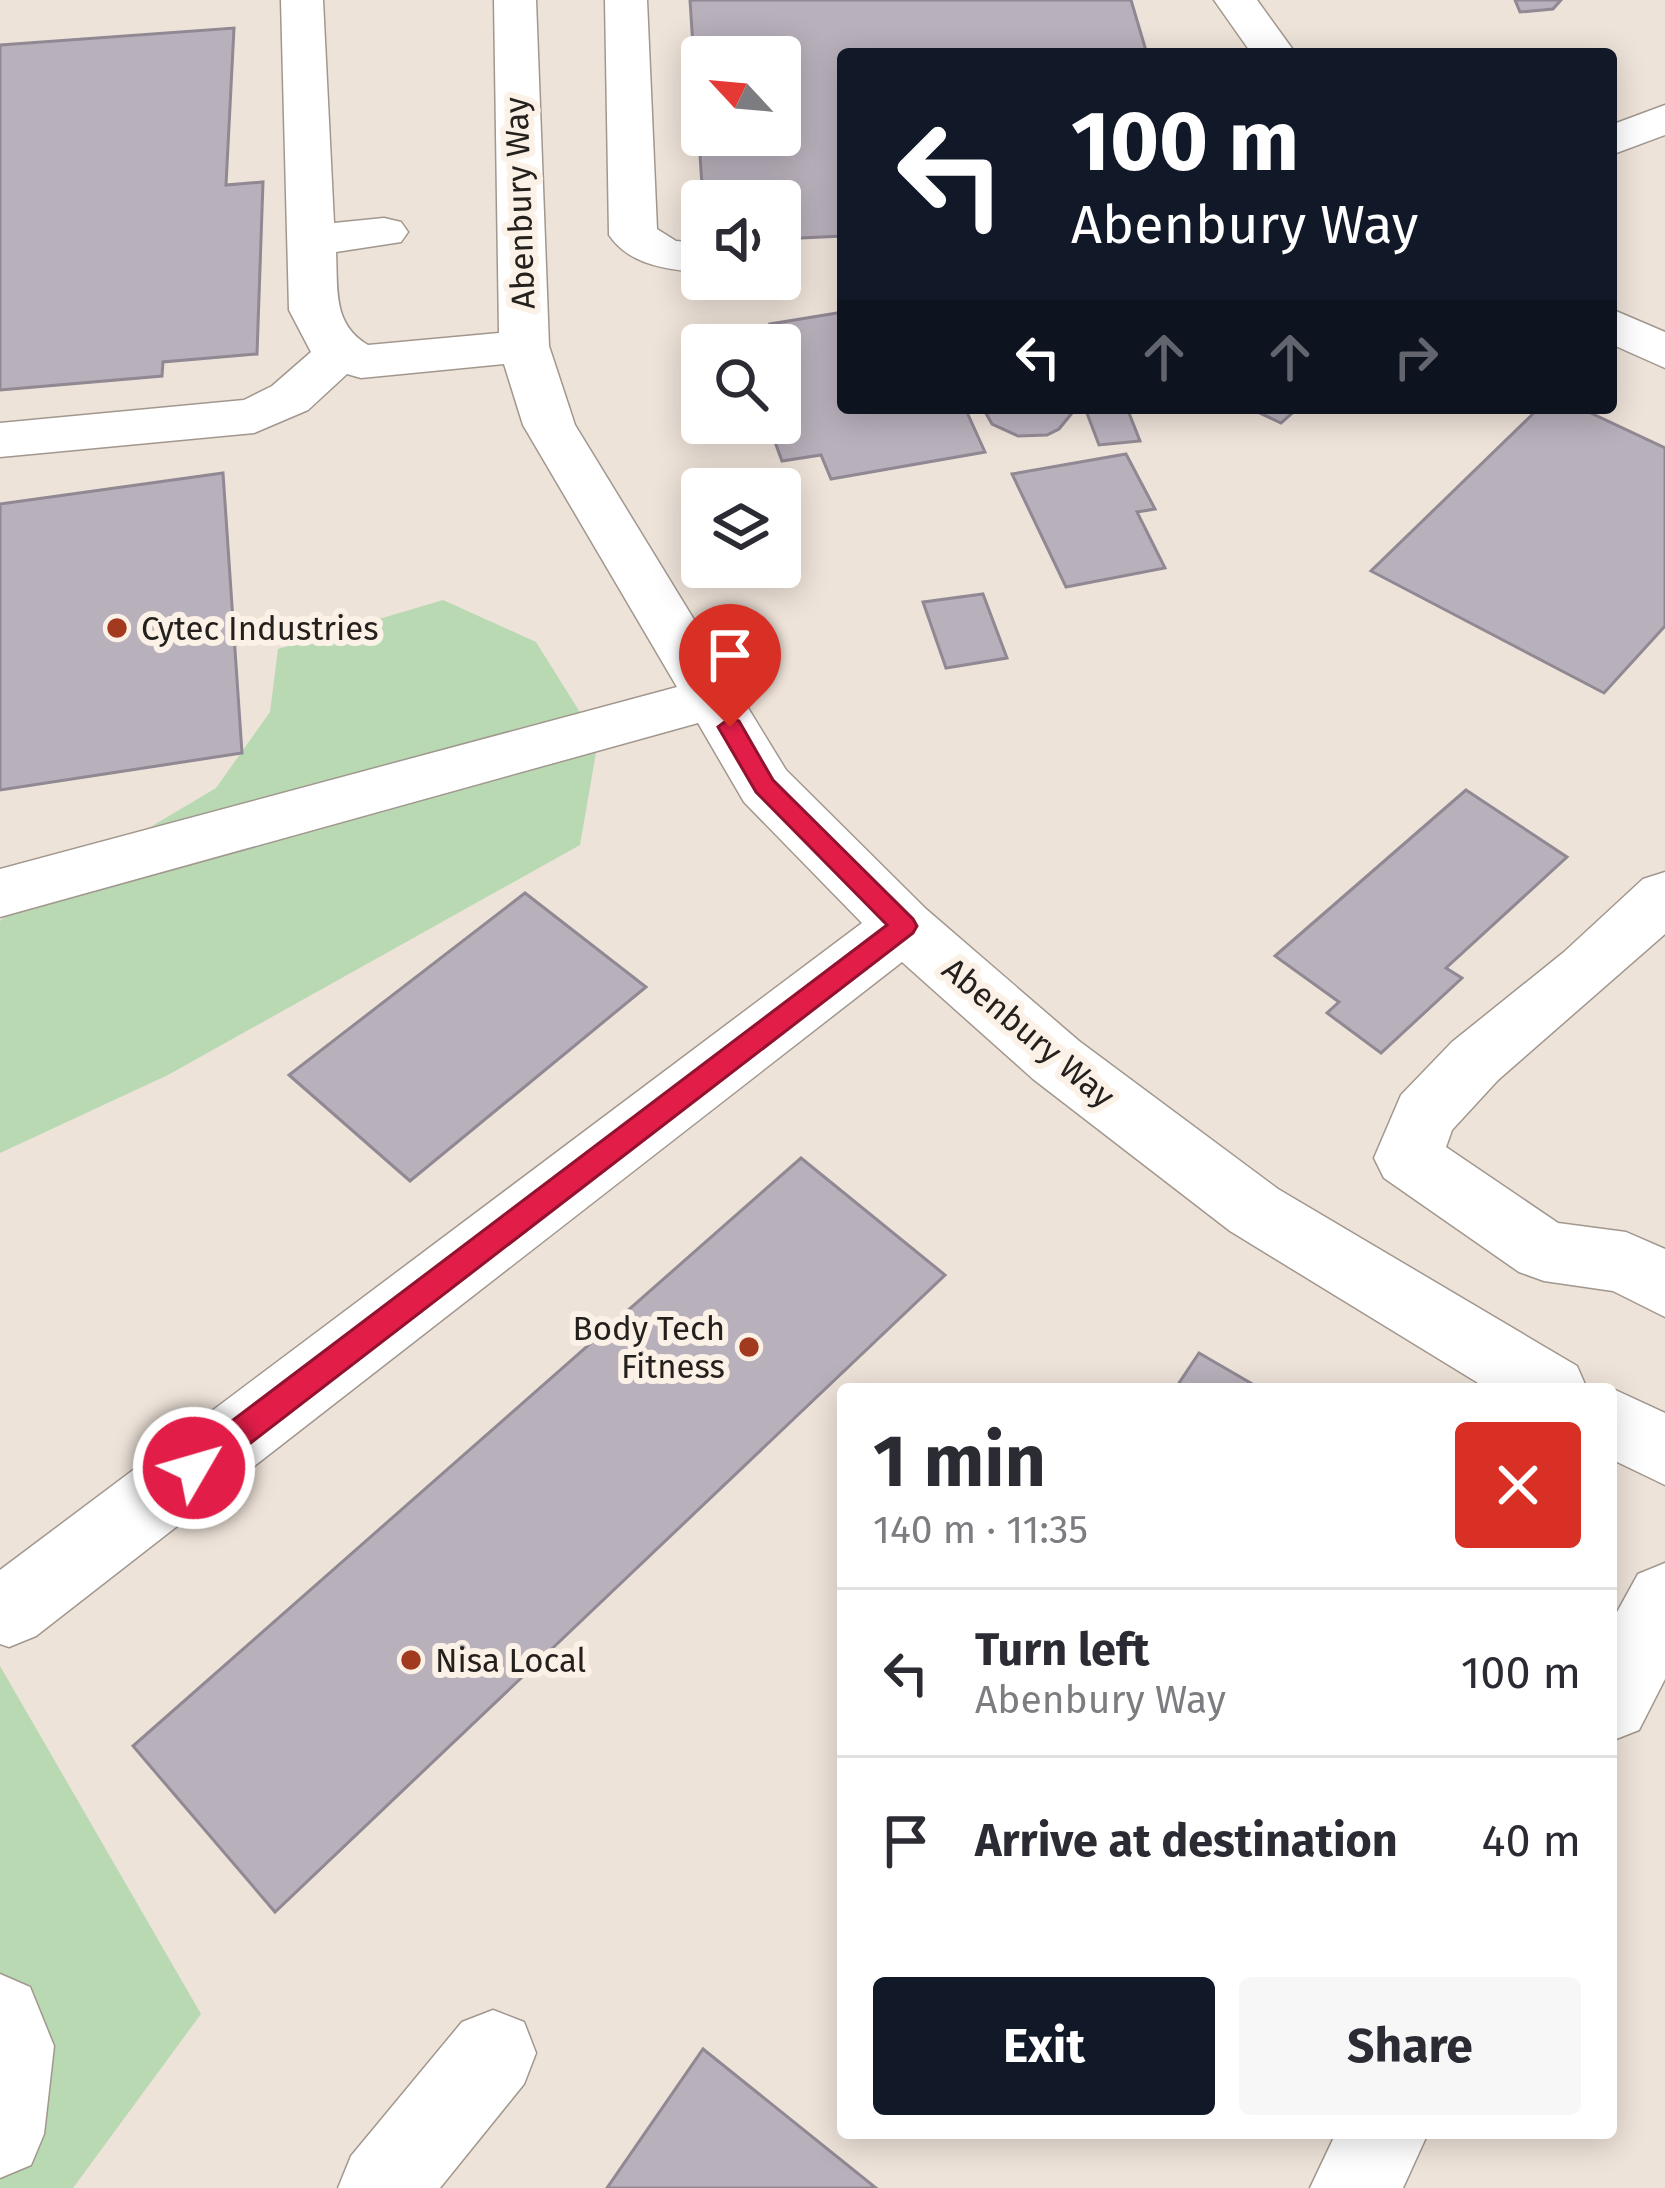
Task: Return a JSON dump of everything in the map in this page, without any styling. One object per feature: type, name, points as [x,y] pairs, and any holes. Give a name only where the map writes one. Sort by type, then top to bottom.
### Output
[{"type":"street","points":[[302,0],[314,310],[319,333],[340,352],[361,362],[524,346]]},
{"type":"street","name":"Abenbury Way","points":[[515,0],[524,346],[550,425],[765,786],[904,926],[1056,1060],[1254,1210],[1542,1383]]},
{"type":"street","points":[[626,0],[633,235],[664,254],[681,256]]},
{"type":"street","points":[[1234,0],[1270,48]]},
{"type":"street","points":[[1617,139],[1665,119]]},
{"type":"street","points":[[312,240],[384,232]]},
{"type":"street","points":[[1617,327],[1665,352]]},
{"type":"street","points":[[0,440],[254,416],[290,398],[340,352]]},
{"type":"street","points":[[0,893],[713,698]]},
{"type":"street","points":[[1665,896],[1586,970],[1475,1061],[1424,1115],[1408,1159],[1544,1251],[1626,1262],[1665,1286]]},
{"type":"street","points":[[9,1610],[904,926]]},
{"type":"street","points":[[1617,1424],[1665,1451]]},
{"type":"street","points":[[1617,1691],[1665,1600]]},
{"type":"street","points":[[0,2017],[11,2046],[0,2134]]},
{"type":"street","points":[[383,2188],[410,2161],[493,2053]]},
{"type":"street","points":[[1354,2188],[1381,2139]]},
{"type":"green space","points":[[443,600],[536,642],[598,741],[580,845],[168,1075],[0,1153],[0,921],[14,908],[216,788],[270,712],[278,649]]},
{"type":"green space","points":[[0,1666],[201,2014],[73,2188],[0,2188]]},
{"type":"building","points":[[690,0],[1131,0],[1145,48],[837,48],[837,236],[801,238],[801,180],[702,180],[700,156],[801,156],[801,36],[692,36]]},
{"type":"building","points":[[1515,0],[1561,0],[1553,9],[1520,12]]},
{"type":"building","points":[[234,28],[226,185],[263,182],[257,354],[163,362],[162,376],[0,390],[0,45]]},
{"type":"building","points":[[837,313],[837,414],[968,414],[985,452],[831,479],[821,455],[782,461],[776,444],[801,444],[801,324],[770,324]]},
{"type":"building","points":[[986,414],[1071,414],[1047,435],[1018,436],[992,424]]},
{"type":"building","points":[[1087,414],[1129,414],[1140,441],[1099,445]]},
{"type":"building","points":[[1262,414],[1291,414],[1281,423]]},
{"type":"building","points":[[1533,414],[1593,414],[1665,448],[1665,626],[1604,693],[1371,571]]},
{"type":"building","points":[[1126,454],[1155,509],[1137,512],[1165,568],[1066,587],[1012,474]]},
{"type":"building","name":"Cytec Industries","points":[[223,473],[242,753],[0,790],[0,504]]},
{"type":"building","points":[[983,594],[1007,658],[946,668],[923,602]]},
{"type":"building","points":[[1466,790],[1567,857],[1446,968],[1462,978],[1381,1053],[1327,1013],[1339,1002],[1275,956]]},
{"type":"building","points":[[525,893],[646,987],[410,1181],[289,1075]]},
{"type":"building","points":[[801,1158],[945,1275],[275,1912],[133,1746]]},
{"type":"building","points":[[1199,1353],[1251,1383],[1179,1383]]},
{"type":"building","points":[[703,2049],[876,2188],[607,2188]]},
{"type":"place","name":"Cytec Industries","points":[[117,628]]},
{"type":"place","name":"Body Tech Fitness","points":[[749,1347]]},
{"type":"place","name":"Nisa Local","points":[[411,1660]]},
{"type":"route","points":[[194,1468],[904,926],[765,786],[730,727]]}]
